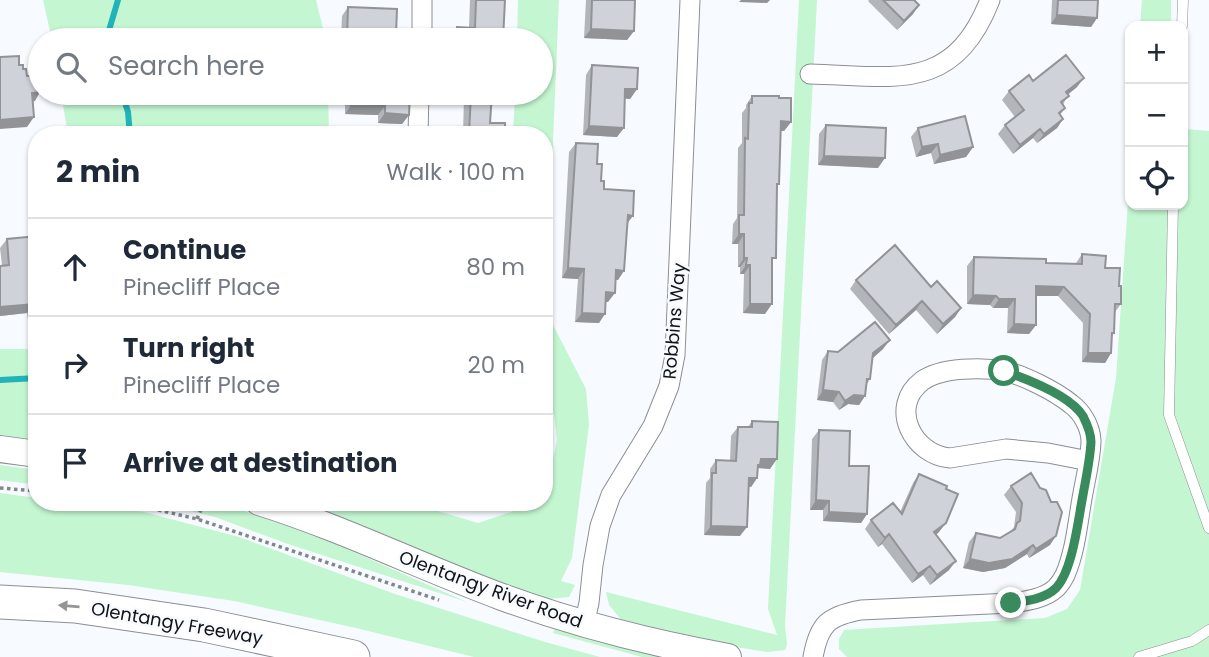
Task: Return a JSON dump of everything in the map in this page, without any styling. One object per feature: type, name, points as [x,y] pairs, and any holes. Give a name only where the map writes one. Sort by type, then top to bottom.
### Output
[{"type":"highway","name":"Olentangy Freeway","points":[[0,601],[75,606],[204,625],[353,657]]},
{"type":"main road","points":[[0,449],[28,453]]},
{"type":"main road","name":"Olentangy River Road","points":[[283,511],[504,598],[658,644],[728,657]]},
{"type":"street","points":[[422,0],[422,28]]},
{"type":"street","name":"Robbins Way","points":[[584,624],[600,526],[611,495],[653,426],[669,386],[675,355],[690,0]]},
{"type":"street","points":[[810,74],[916,75],[942,65],[960,51],[976,31],[990,0]]},
{"type":"street","points":[[418,126],[419,105]]},
{"type":"street","points":[[813,657],[817,636],[825,625],[848,612],[1011,603],[1041,597],[1055,589],[1064,576],[1073,545],[1089,461],[1091,439],[1081,413],[1071,403],[1026,378],[1004,371],[965,369],[944,372],[919,383],[909,398],[907,417],[912,435],[925,449],[941,457],[1006,449],[1089,461]]},
{"type":"lane","points":[[1182,21],[1183,0]]},
{"type":"lane","points":[[1173,210],[1169,415],[1209,528]]},
{"type":"lane","points":[[1139,657],[1192,641],[1209,630]]},
{"type":"path","points":[[0,488],[28,490]]},
{"type":"path","points":[[163,511],[197,519],[443,601]]},
{"type":"path","points":[[197,519],[200,511]]},
{"type":"green space","points":[[43,0],[316,0],[323,28],[49,28]]},
{"type":"green space","points":[[518,0],[559,0],[553,141],[553,126],[513,126],[514,105],[553,105],[553,28],[517,28]]},
{"type":"green space","points":[[799,0],[817,0],[785,626],[787,645],[785,650],[767,652],[704,642],[624,623],[609,605],[606,592],[777,635],[768,609]]},
{"type":"green space","points":[[1142,0],[1171,0],[1171,21],[1140,21]]},
{"type":"green space","points":[[63,105],[328,105],[329,126],[66,126]]},
{"type":"green space","points":[[1188,129],[1209,131],[1209,657],[847,657],[839,649],[839,639],[844,630],[1045,618],[1067,609],[1080,590],[1116,378],[1127,210],[1188,210]]},
{"type":"green space","points":[[553,325],[586,389],[589,425],[572,558],[561,581],[575,585],[569,597],[548,599],[489,580],[316,511],[438,511],[478,523],[514,511],[553,511],[553,460],[557,440],[554,415]]},
{"type":"green space","points":[[0,349],[28,349],[28,442],[0,439]]},
{"type":"green space","points":[[0,465],[28,469],[28,484],[0,480]]},
{"type":"green space","points":[[0,493],[28,497],[28,511],[144,512],[239,537],[395,594],[600,657],[474,657],[234,601],[128,585],[0,572]]},
{"type":"green space","points":[[190,511],[244,511],[317,536],[467,602],[288,544],[215,517]]},
{"type":"green space","points":[[555,627],[668,657],[642,657],[553,633]]},
{"type":"building","points":[[476,0],[505,0],[504,28],[475,28]]},
{"type":"building","points":[[592,0],[635,0],[634,31],[591,29]]},
{"type":"building","points":[[883,0],[914,0],[919,5],[904,21]]},
{"type":"building","points":[[1058,0],[1098,0],[1097,18],[1057,15]]},
{"type":"building","points":[[348,7],[397,9],[396,28],[347,28]]},
{"type":"building","points":[[1066,55],[1084,78],[1066,92],[1069,96],[1061,102],[1065,108],[1059,113],[1063,119],[1044,134],[1040,129],[1020,145],[1005,125],[1024,110],[1009,91],[1029,75],[1033,81]]},
{"type":"building","points":[[19,56],[19,65],[23,65],[28,76],[28,105],[33,105],[34,117],[0,120],[0,57]]},
{"type":"building","points":[[592,65],[638,68],[637,89],[625,89],[624,128],[589,126]]},
{"type":"building","points":[[752,96],[791,98],[791,122],[781,121],[776,258],[772,258],[772,304],[750,304],[750,265],[746,265],[747,258],[744,258],[744,234],[739,234],[739,215],[744,215],[745,138],[748,139],[749,103],[752,103]]},
{"type":"building","points":[[351,105],[409,105],[409,115],[385,113],[385,106]]},
{"type":"building","points":[[470,105],[491,105],[490,123],[505,123],[505,126],[469,126]]},
{"type":"building","points":[[965,116],[973,147],[940,155],[938,144],[922,147],[918,128]]},
{"type":"building","points":[[826,125],[886,128],[885,158],[824,156]]},
{"type":"building","points":[[576,143],[598,144],[597,164],[602,164],[601,181],[604,181],[604,189],[634,191],[633,216],[628,215],[624,271],[616,270],[615,293],[606,292],[605,314],[582,313],[584,269],[568,268]]},
{"type":"building","points":[[28,237],[28,305],[0,307],[0,266],[9,265],[7,239]]},
{"type":"building","points":[[895,245],[931,287],[937,281],[961,308],[943,324],[922,301],[896,325],[856,280]]},
{"type":"building","points":[[1082,254],[1106,256],[1105,268],[1120,268],[1121,304],[1115,304],[1111,353],[1088,353],[1090,314],[1064,287],[1036,286],[1036,325],[1014,324],[1015,299],[973,295],[974,257],[1046,259],[1046,263],[1082,264]]},
{"type":"building","points":[[875,322],[890,340],[873,353],[865,396],[854,395],[845,401],[839,392],[823,390],[828,351],[838,352]]},
{"type":"building","points":[[752,421],[778,422],[777,459],[761,459],[757,478],[749,478],[747,527],[711,526],[712,473],[716,473],[716,460],[736,461],[738,427],[752,427]]},
{"type":"building","points":[[819,430],[850,431],[849,466],[869,466],[867,514],[829,512],[829,501],[816,500]]},
{"type":"building","points":[[1031,473],[1040,488],[1046,490],[1051,502],[1057,502],[1062,512],[1056,536],[1036,549],[1033,545],[1012,559],[989,563],[970,559],[976,533],[1000,538],[1015,529],[1020,521],[1022,503],[1011,486]]},
{"type":"building","points":[[919,474],[958,494],[946,523],[934,532],[956,561],[937,575],[930,566],[918,574],[889,534],[885,538],[871,520],[893,503],[902,514]]},
{"type":"waterway","points":[[110,28],[118,0]]},
{"type":"waterway","points":[[126,105],[129,126]]},
{"type":"waterway","points":[[0,380],[28,378]]},
{"type":"route","points":[[1004,371],[1026,378],[1071,403],[1081,413],[1091,439],[1073,545],[1064,576],[1055,589],[1041,597],[1011,603]]}]
